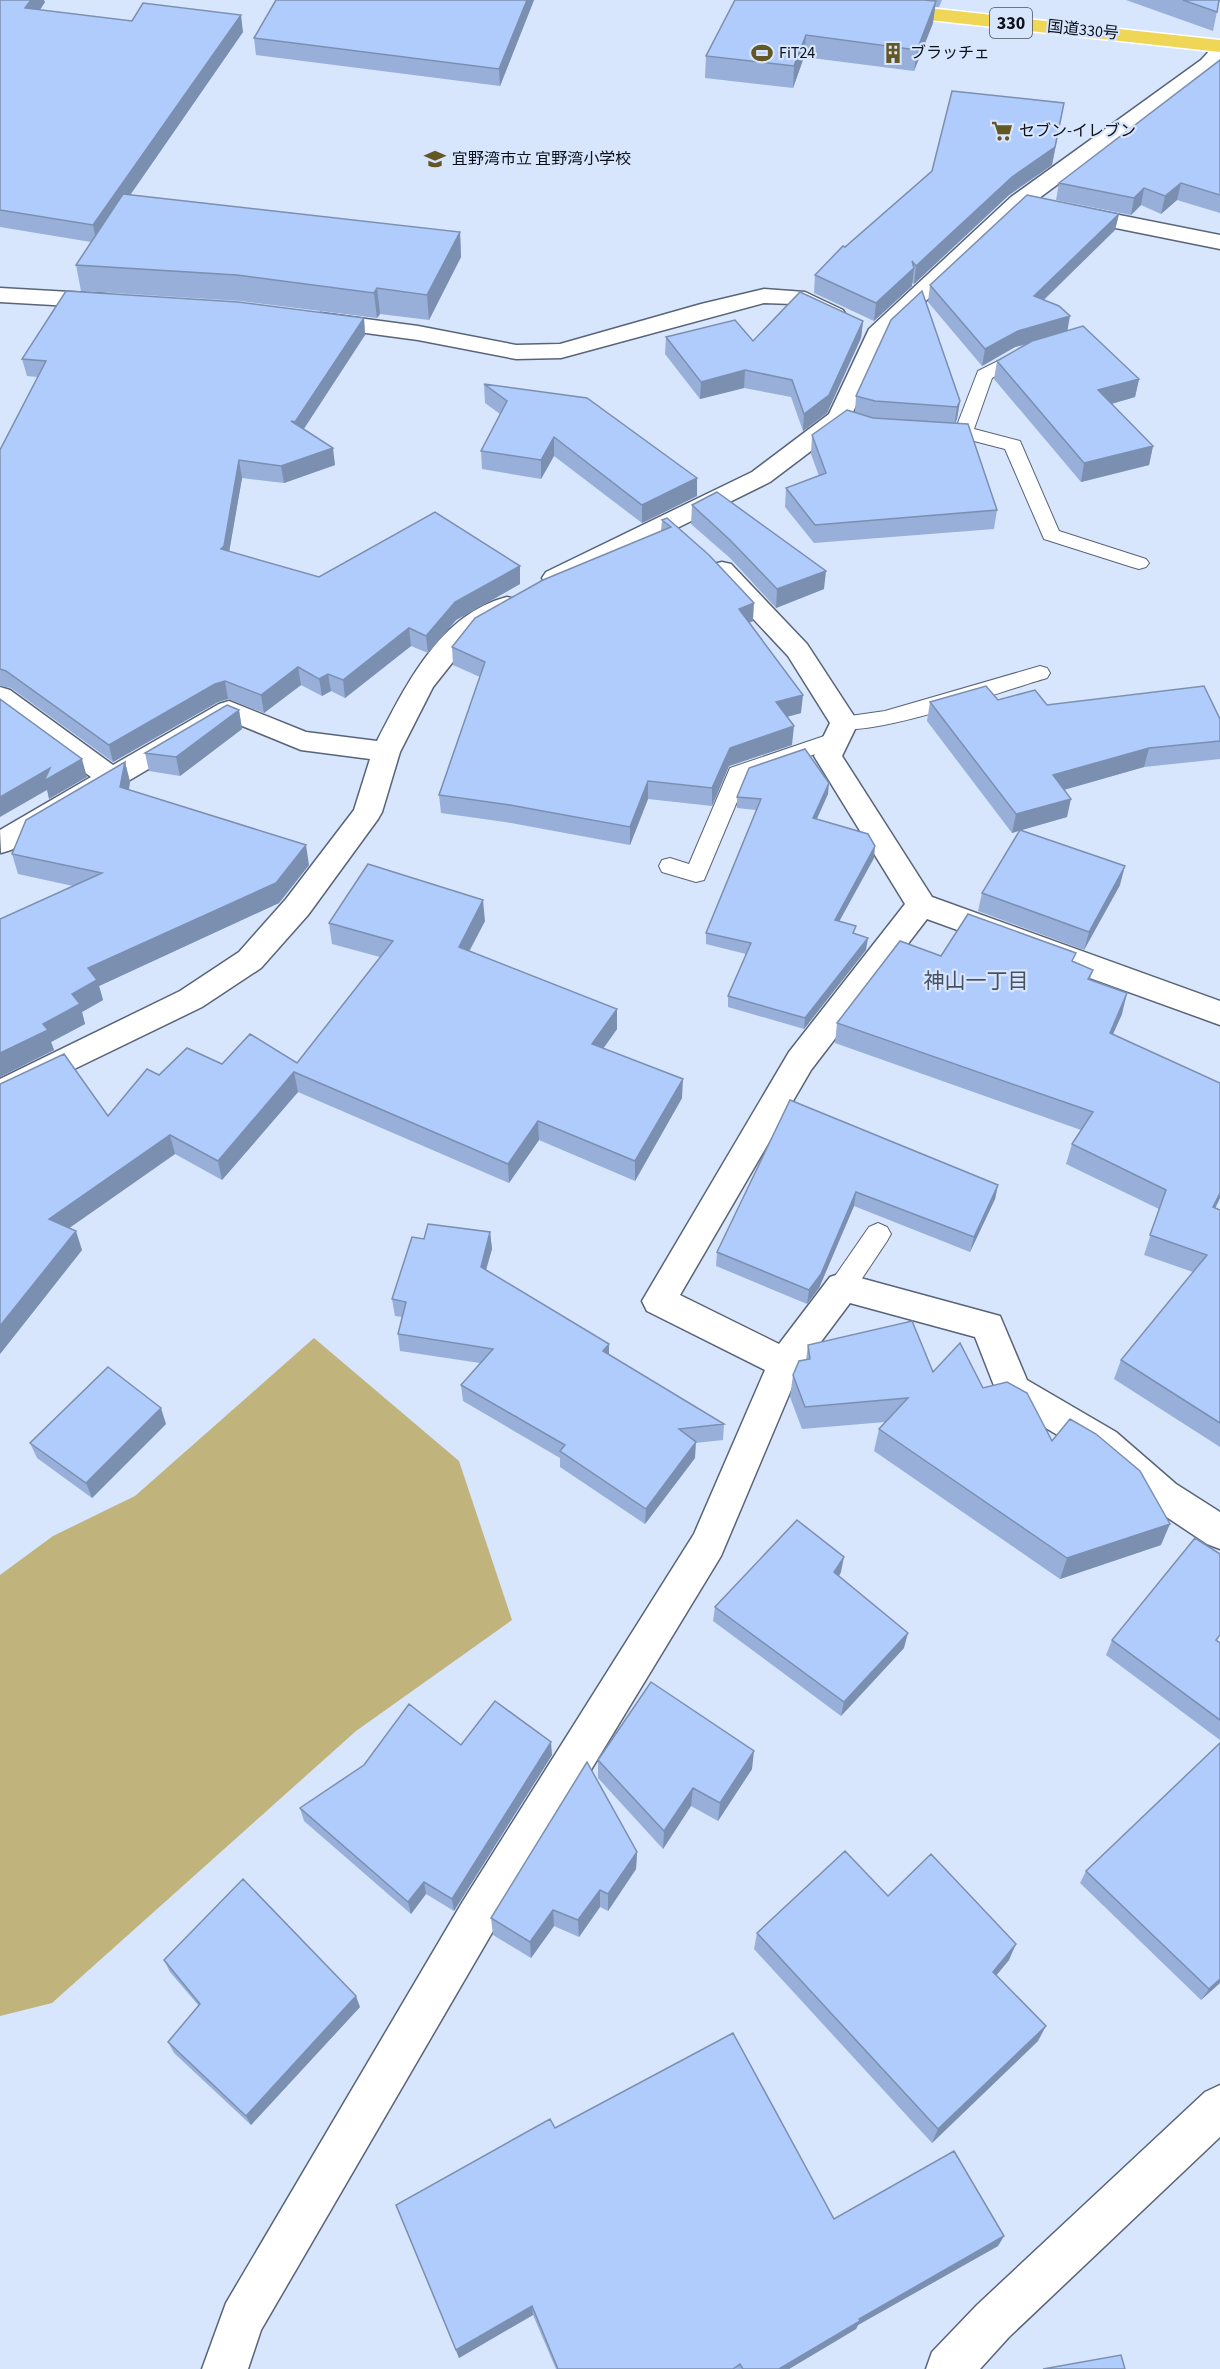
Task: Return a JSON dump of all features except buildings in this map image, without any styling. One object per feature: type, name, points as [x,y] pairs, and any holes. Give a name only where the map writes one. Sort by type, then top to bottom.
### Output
[{"type":"highway","name":"国道330号","points":[[802,0],[1220,46]]},
{"type":"street","points":[[0,1094],[191,999],[250,960],[297,907],[368,812],[386,752],[421,683],[466,628],[532,591],[689,539],[761,477],[850,422],[877,334],[1038,206],[1208,64],[1220,51]]},
{"type":"street","points":[[1038,206],[1220,242]]},
{"type":"street","points":[[0,296],[126,302]]},
{"type":"street","points":[[300,318],[418,333],[516,352],[561,351],[709,309],[764,296],[797,297],[877,334]]},
{"type":"street","points":[[689,539],[798,650],[840,731],[828,756],[921,905],[1220,1013]]},
{"type":"street","points":[[0,696],[110,777]]},
{"type":"street","points":[[1,843],[110,777],[229,710],[301,741],[386,752]]},
{"type":"street","points":[[785,1363],[659,1301],[800,1061],[921,905]]},
{"type":"street","points":[[225,2369],[242,2319],[472,1926],[708,1544],[785,1363],[842,1287],[988,1326],[1013,1390],[1103,1443],[1163,1495],[1220,1532]]},
{"type":"street","points":[[949,2369],[993,2321],[1220,2107]]},
{"type":"lane","points":[[963,434],[984,375],[1022,353],[1042,347]]},
{"type":"lane","points":[[917,431],[963,434],[1012,445],[1051,535],[1139,563]]},
{"type":"lane","points":[[670,866],[696,874],[738,773],[840,731],[1040,673]]},
{"type":"lane","points":[[842,1287],[878,1234]]},
{"type":"shaded area","points":[[314,1338],[459,1461],[512,1620],[356,1731],[52,2003],[0,2016],[0,1575],[53,1536],[135,1496]]},
{"type":"place","name":"FiT24","points":[[762,53]]},
{"type":"place","name":"ブラッチェ","points":[[893,53]]},
{"type":"place","name":"セブン-イレブン","points":[[1002,131]]},
{"type":"place","name":"宜野湾市立 宜野湾小学校","points":[[435,159]]},
{"type":"district","name":"神山一丁目","points":[[976,981]]}]
